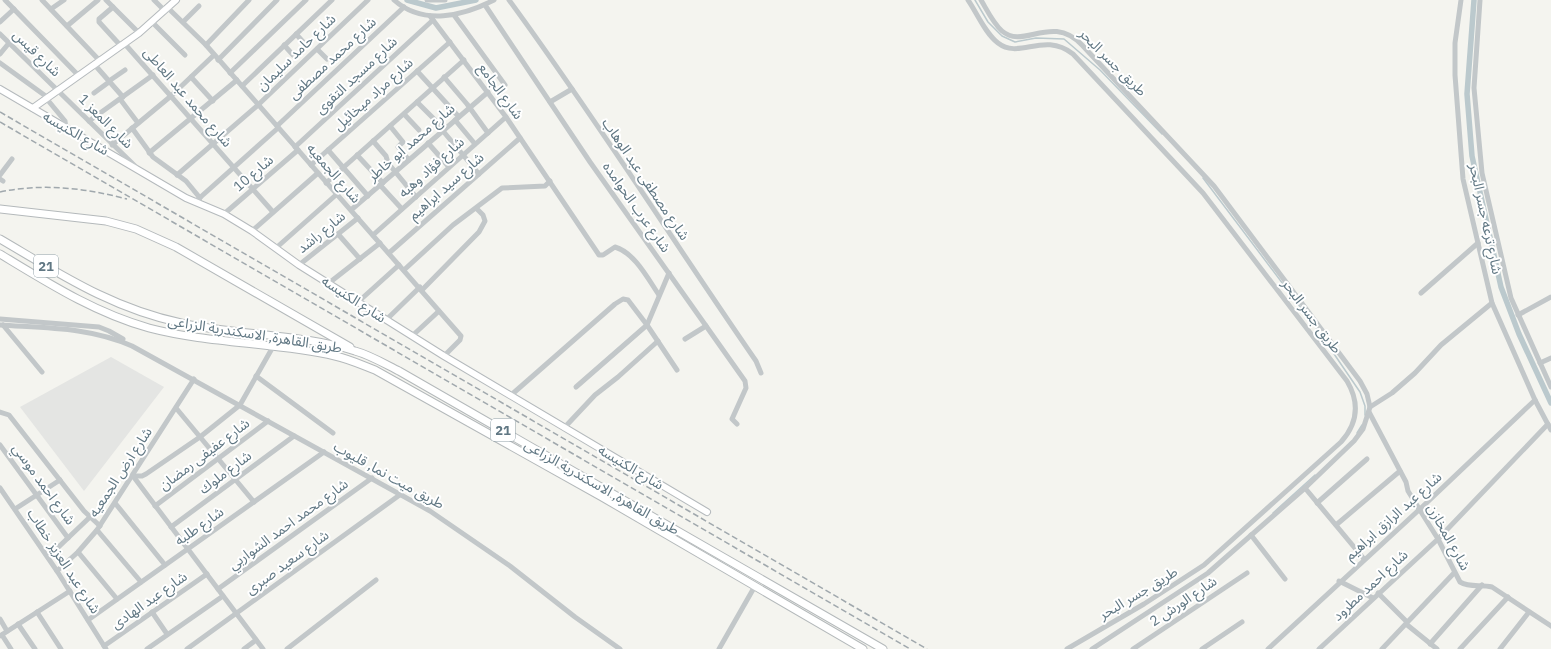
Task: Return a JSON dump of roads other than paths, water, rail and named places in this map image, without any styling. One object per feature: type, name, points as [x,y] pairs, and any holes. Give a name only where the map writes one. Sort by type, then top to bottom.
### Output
[{"type":"highway","points":[[0,209],[106,221],[136,229],[176,247],[312,324],[356,351]]},
{"type":"highway","name":"طريق القاهرة, الاسكندرية الزراعى","points":[[0,239],[93,293],[137,311],[181,323],[224,332],[317,342],[356,351],[399,371],[454,402],[882,649]]},
{"type":"highway","name":"طريق القاهرة, الاسكندرية الزراعى","points":[[0,254],[85,304],[150,328],[222,340],[274,345],[337,356],[375,370],[456,414],[864,649]]},
{"type":"main road","points":[[33,108],[57,89],[139,33],[176,0]]},
{"type":"main road","name":"شارع الكنيسه","points":[[0,89],[139,170],[224,214],[252,231],[299,265],[444,356],[707,512]]},
{"type":"street","points":[[5,0],[78,75]]},
{"type":"street","points":[[42,0],[67,26],[96,62],[138,123]]},
{"type":"street","points":[[51,9],[64,0]]},
{"type":"street","points":[[67,26],[98,0]]},
{"type":"street","points":[[106,0],[139,33]]},
{"type":"street","name":"شارع الجمعيه","points":[[154,0],[183,22],[206,45],[461,337],[444,356]]},
{"type":"street","points":[[206,45],[249,0]]},
{"type":"street","points":[[218,60],[277,0]]},
{"type":"street","points":[[230,73],[306,0]]},
{"type":"street","points":[[242,86],[332,0]]},
{"type":"street","name":"شارع حامد سليمان","points":[[177,175],[258,105],[368,0]]},
{"type":"street","points":[[394,0],[404,7],[432,18],[454,15],[485,5],[494,0]]},
{"type":"street","points":[[427,0],[445,0]]},
{"type":"street","name":"شارع مصطفى عبد الوهاب","points":[[509,0],[572,89],[679,251],[756,361],[761,373]]},
{"type":"street","name":"طريق جسر البحر","points":[[968,0],[992,36],[1003,46],[1015,48],[1044,43],[1060,46],[1073,54],[1203,193],[1341,375],[1352,391],[1356,401],[1354,423],[1349,433],[1341,442],[1204,565],[1144,604],[1067,649]]},
{"type":"street","name":"طريق جسر البحر","points":[[981,0],[997,26],[1010,36],[1018,37],[1050,31],[1068,34],[1075,38],[1214,186],[1351,369],[1364,388],[1369,409],[1367,422],[1359,435],[1305,488],[1208,573],[1092,649]]},
{"type":"street","name":"شارع ترعه جسر البحر","points":[[1461,0],[1455,43],[1456,99],[1463,179],[1492,303],[1535,400],[1551,430]]},
{"type":"street","name":"شارع ترعه جسر البحر","points":[[1480,0],[1474,88],[1482,174],[1505,275],[1518,315],[1550,383]]},
{"type":"street","name":"شارع عرب الحوامده","points":[[485,5],[550,102],[745,381],[746,388],[732,419],[737,424]]},
{"type":"street","points":[[183,22],[199,6]]},
{"type":"street","name":"شارع محمد عبد العاطى","points":[[113,7],[99,18],[99,22],[153,75],[273,212]]},
{"type":"street","name":"شارع محمد مصطفى","points":[[198,200],[278,127],[404,7]]},
{"type":"street","points":[[0,22],[14,9]]},
{"type":"street","points":[[454,15],[504,85]]},
{"type":"street","name":"شارع الجامع","points":[[432,18],[506,117],[599,255],[615,247],[621,248],[631,256],[659,295]]},
{"type":"street","name":"شارع مسجد التقوى","points":[[296,148],[432,18]]},
{"type":"street","points":[[152,22],[185,54]]},
{"type":"street","name":"شارع قيس","points":[[0,34],[57,89]]},
{"type":"street","points":[[296,34],[304,43]]},
{"type":"street","name":"شارع مراد ميخائيل","points":[[311,165],[450,42]]},
{"type":"street","points":[[0,54],[9,43]]},
{"type":"street","points":[[284,45],[293,55]]},
{"type":"street","points":[[317,49],[327,59]]},
{"type":"street","points":[[112,145],[171,96],[214,55]]},
{"type":"street","points":[[326,182],[464,60]]},
{"type":"street","points":[[0,63],[46,98],[65,121],[66,128]]},
{"type":"street","points":[[94,93],[124,70]]},
{"type":"street","points":[[417,71],[457,118],[475,144]]},
{"type":"street","points":[[89,121],[153,75]]},
{"type":"street","points":[[191,77],[213,101]]},
{"type":"street","points":[[444,77],[467,104],[488,133]]},
{"type":"street","points":[[149,153],[192,119],[236,80]]},
{"type":"street","name":"شارع المعز 1","points":[[57,89],[139,170]]},
{"type":"street","points":[[550,102],[572,89]]},
{"type":"street","name":"شارع محمد ابو خاطر","points":[[351,210],[488,92]]},
{"type":"street","points":[[417,102],[443,130],[479,174]]},
{"type":"street","points":[[404,114],[419,130]]},
{"type":"street","name":"شارع فؤاد وهبه","points":[[373,235],[506,117]]},
{"type":"street","points":[[390,126],[403,142],[398,147],[409,160]]},
{"type":"street","points":[[132,128],[149,153],[186,181],[198,200]]},
{"type":"street","name":"شارع سيد ابراهيم","points":[[389,253],[520,138]]},
{"type":"street","points":[[373,141],[386,156],[387,162],[416,196]]},
{"type":"street","points":[[428,143],[449,167]]},
{"type":"street","name":"شارع 10","points":[[224,214],[254,189],[296,148]]},
{"type":"street","points":[[328,150],[368,196]]},
{"type":"street","points":[[358,155],[402,210]]},
{"type":"street","points":[[0,175],[12,159]]},
{"type":"street","points":[[252,231],[318,173]]},
{"type":"street","points":[[404,270],[453,225],[477,209],[502,188],[545,186],[550,181]]},
{"type":"street","points":[[276,248],[337,194]]},
{"type":"street","points":[[386,320],[479,232],[485,221],[483,215],[477,209]]},
{"type":"street","name":"شارع راشد","points":[[299,265],[358,218]]},
{"type":"street","points":[[338,234],[360,259]]},
{"type":"street","points":[[329,283],[380,243]]},
{"type":"street","points":[[1421,293],[1478,243]]},
{"type":"street","points":[[358,302],[399,265]]},
{"type":"street","points":[[576,387],[648,325],[668,272]]},
{"type":"street","points":[[1518,315],[1551,298]]},
{"type":"street","points":[[510,396],[615,304],[623,299],[628,300],[648,325],[677,370]]},
{"type":"street","points":[[1369,409],[1415,374],[1440,345],[1492,303]]},
{"type":"street","points":[[412,336],[439,311]]},
{"type":"street","name":"طريق ميت نما, قليوب","points":[[0,319],[99,327],[109,330],[132,346]]},
{"type":"street","points":[[1,325],[42,372]]},
{"type":"street","name":"طريق ميت نما, قليوب","points":[[1,325],[90,332],[109,336],[132,346],[401,494],[482,546],[575,617],[620,649]]},
{"type":"street","points":[[685,339],[706,326]]},
{"type":"street","points":[[564,428],[595,395],[618,377],[658,341]]},
{"type":"street","points":[[263,649],[133,476],[146,474],[200,437],[240,406],[274,345]]},
{"type":"street","points":[[1540,364],[1551,358]]},
{"type":"street","points":[[1341,375],[1351,369]]},
{"type":"street","points":[[256,376],[334,433]]},
{"type":"street","name":"شارع ارض الجمعيه","points":[[57,571],[78,552],[98,528],[133,476],[194,379]]},
{"type":"street","name":"شارع عبد الرازق ابراهيم","points":[[1268,649],[1339,581],[1420,509],[1535,400]]},
{"type":"street","points":[[176,408],[254,502]]},
{"type":"street","name":"شارع المخازن","points":[[1369,409],[1407,484],[1408,491],[1438,539],[1457,579],[1464,584],[1492,587],[1551,626]]},
{"type":"street","points":[[1,412],[9,415],[141,582]]},
{"type":"street","name":"شارع عفيفى رمضان","points":[[155,506],[268,421]]},
{"type":"street","name":"شارع احمد مطرود","points":[[1319,649],[1438,539],[1548,424]]},
{"type":"street","name":"شارع ملوك","points":[[171,527],[294,436]]},
{"type":"street","name":"شارع احمد موسي","points":[[0,445],[68,538]]},
{"type":"street","name":"شارع طلبه","points":[[88,620],[324,452]]},
{"type":"street","points":[[1317,503],[1367,459]]},
{"type":"street","points":[[1336,525],[1400,471]]},
{"type":"street","name":"شارع محمد احمد الشواربي","points":[[218,589],[372,478]]},
{"type":"street","points":[[15,509],[60,480]]},
{"type":"street","name":"شارع عبد العزيز خطاب","points":[[0,488],[48,557],[105,648]]},
{"type":"street","points":[[1305,488],[1364,559]]},
{"type":"street","name":"شارع سعيد صبرى","points":[[187,649],[401,494]]},
{"type":"street","points":[[115,503],[165,565]]},
{"type":"street","points":[[48,557],[90,517]]},
{"type":"street","points":[[1251,535],[1285,579]]},
{"type":"street","points":[[78,552],[117,599]]},
{"type":"street","name":"شارع الورش 2","points":[[1133,649],[1247,573]]},
{"type":"street","points":[[1382,649],[1454,573]]},
{"type":"street","name":"شارع عبد الهادى","points":[[105,648],[152,612],[207,574]]},
{"type":"street","points":[[287,649],[376,580]]},
{"type":"street","points":[[1339,581],[1373,598]]},
{"type":"street","points":[[1430,644],[1482,585]]},
{"type":"street","points":[[719,649],[755,586]]},
{"type":"street","points":[[11,649],[1,635],[70,591]]},
{"type":"street","points":[[1378,593],[1407,623],[1437,649]]},
{"type":"street","points":[[147,649],[223,596]]},
{"type":"street","points":[[1460,649],[1508,597]]},
{"type":"street","points":[[37,612],[61,649]]},
{"type":"street","points":[[152,612],[167,634]]},
{"type":"street","points":[[1500,649],[1529,612]]},
{"type":"street","points":[[0,620],[7,631]]},
{"type":"street","points":[[1202,649],[1242,622]]},
{"type":"street","points":[[18,624],[35,649]]},
{"type":"street","points":[[244,649],[256,640]]},
{"type":"waterway","points":[[407,0],[436,8],[476,0]]},
{"type":"waterway","points":[[975,0],[988,22],[1002,36],[1015,42],[1036,38],[1064,39],[1100,70],[1162,134]]},
{"type":"waterway","points":[[1474,0],[1467,94],[1472,156],[1501,287],[1519,334],[1551,403]]},
{"type":"waterway","points":[[1203,178],[1317,329],[1360,392],[1365,406],[1365,415]]},
{"type":"waterway","points":[[1357,433],[1362,425]]},
{"type":"waterway","points":[[1273,513],[1315,475]]},
{"type":"railway","points":[[0,112],[927,649]]},
{"type":"railway","points":[[0,122],[910,649]]},
{"type":"railway","points":[[0,192],[16,189],[48,187],[95,192],[127,199]]}]
